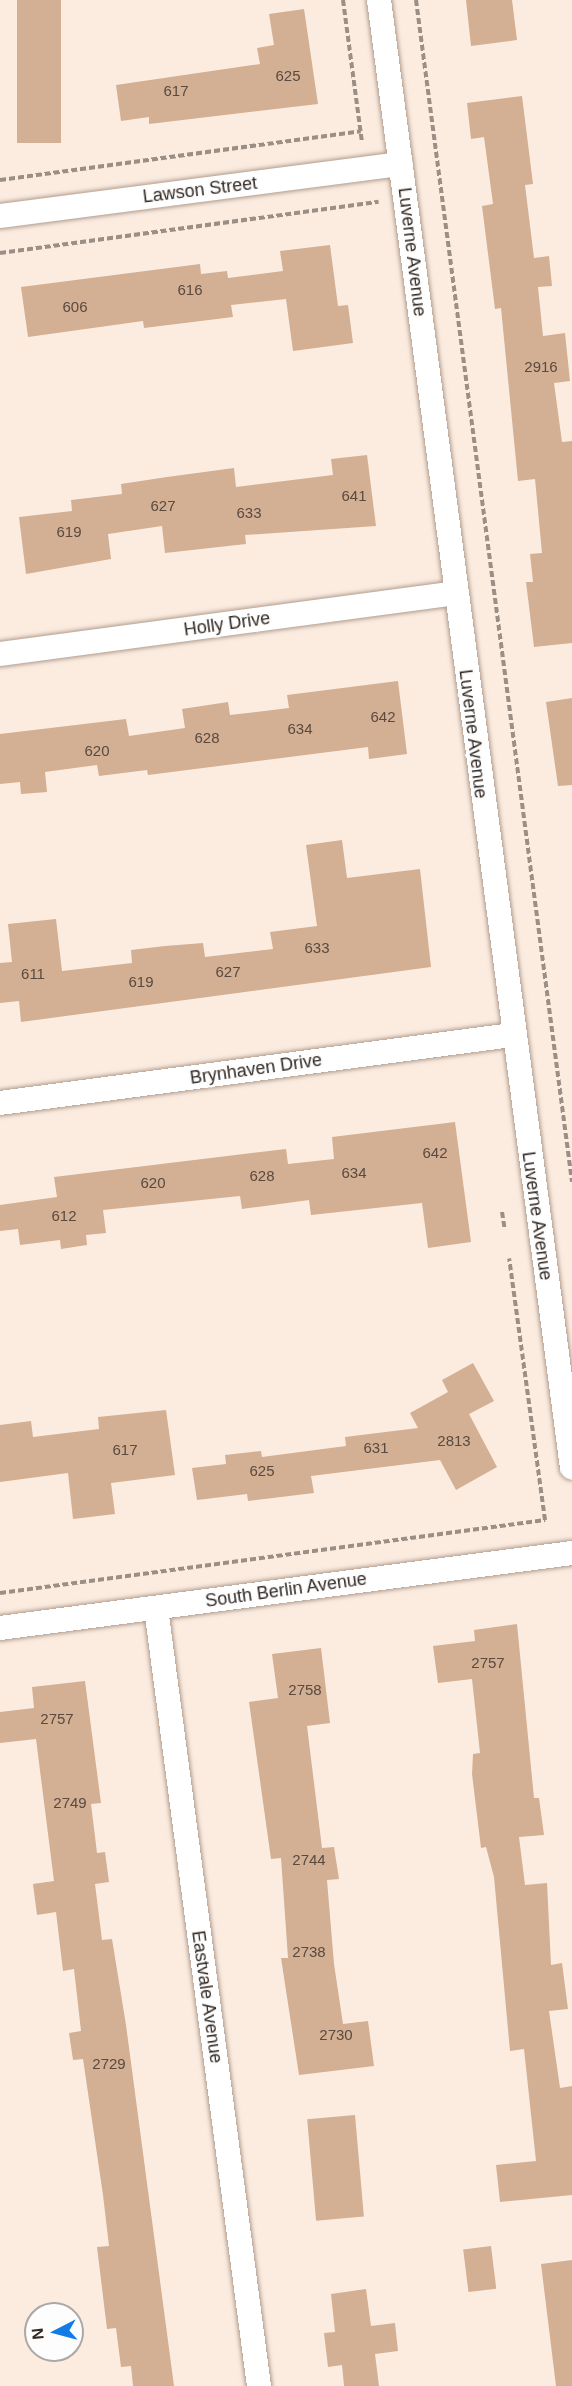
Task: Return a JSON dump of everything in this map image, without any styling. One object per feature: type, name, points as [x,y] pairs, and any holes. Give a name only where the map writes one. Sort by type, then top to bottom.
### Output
[{"type":"street","name":"Luverne Avenue","points":[[379,0],[512,1035],[572,1467]]},
{"type":"street","name":"Lawson Street","points":[[0,216],[401,164]]},
{"type":"street","name":"Holly Drive","points":[[0,654],[455,593]]},
{"type":"street","name":"Brynhaven Drive","points":[[0,1103],[512,1035]]},
{"type":"street","name":"South Berlin Avenue","points":[[0,1628],[572,1553]]},
{"type":"street","name":"Eastvale Avenue","points":[[156,1608],[259,2386]]},
{"type":"path","points":[[344,0],[370,203]]},
{"type":"path","points":[[416,0],[572,1182]]},
{"type":"path","points":[[0,180],[361,131]]},
{"type":"path","points":[[0,253],[442,194]]},
{"type":"path","points":[[502,1212],[505,1230]]},
{"type":"path","points":[[0,1593],[545,1520],[509,1258]]},
{"type":"building","points":[[17,0],[61,0],[61,143],[17,143]]},
{"type":"building","points":[[466,0],[512,0],[517,40],[471,46]]},
{"type":"building","points":[[304,9],[318,104],[149,124],[149,117],[121,121],[116,85],[260,64],[257,48],[274,45],[269,14]]},
{"type":"building","points":[[522,96],[533,184],[525,185],[534,258],[549,256],[552,286],[538,287],[543,336],[565,333],[570,381],[554,383],[562,442],[572,441],[572,643],[534,647],[526,582],[533,582],[530,554],[542,553],[535,479],[518,481],[501,308],[495,309],[482,206],[493,204],[484,137],[471,139],[467,103]]},
{"type":"building","points":[[330,245],[338,306],[348,305],[353,343],[293,351],[286,299],[231,305],[233,317],[144,328],[143,321],[28,337],[21,287],[200,264],[201,274],[227,271],[228,278],[283,271],[280,251]]},
{"type":"building","points":[[367,455],[376,526],[245,535],[246,544],[165,553],[162,526],[108,534],[111,559],[26,574],[19,517],[72,511],[71,500],[122,494],[121,484],[234,468],[236,487],[333,475],[331,459]]},
{"type":"building","points":[[398,681],[407,754],[369,759],[368,747],[148,775],[147,770],[99,776],[97,765],[45,772],[47,792],[21,794],[20,782],[0,784],[0,734],[126,719],[129,736],[185,728],[182,709],[228,702],[230,715],[289,708],[287,695]]},
{"type":"building","points":[[572,698],[572,785],[558,786],[546,702]]},
{"type":"building","points":[[342,840],[347,878],[420,869],[431,967],[21,1022],[19,1001],[0,1003],[0,963],[12,962],[8,924],[56,919],[62,971],[132,963],[131,950],[165,946],[203,943],[205,957],[273,949],[270,932],[317,926],[306,845]]},
{"type":"building","points":[[455,1122],[471,1242],[428,1248],[422,1203],[311,1215],[309,1200],[242,1209],[240,1196],[103,1210],[106,1233],[86,1235],[87,1245],[61,1249],[60,1240],[20,1245],[18,1229],[0,1231],[0,1205],[57,1197],[54,1177],[286,1149],[288,1164],[334,1159],[332,1137]]},
{"type":"building","points":[[473,1363],[494,1401],[469,1414],[497,1467],[456,1490],[440,1460],[311,1476],[314,1493],[248,1501],[247,1494],[197,1500],[192,1468],[226,1464],[225,1455],[261,1451],[262,1457],[346,1446],[345,1437],[418,1428],[410,1413],[448,1392],[442,1380]]},
{"type":"building","points":[[166,1410],[175,1475],[111,1483],[115,1514],[73,1519],[68,1473],[0,1482],[0,1425],[31,1421],[33,1437],[99,1429],[98,1417]]},
{"type":"building","points":[[517,1624],[534,1798],[539,1798],[544,1835],[519,1837],[525,1885],[547,1883],[551,1965],[562,1963],[568,2009],[549,2011],[560,2088],[572,2086],[572,2195],[500,2202],[496,2165],[536,2161],[524,2049],[510,2051],[494,1877],[486,1847],[481,1848],[472,1774],[473,1754],[480,1753],[472,1679],[438,1683],[433,1646],[475,1641],[474,1630]]},
{"type":"building","points":[[321,1648],[330,1723],[307,1726],[322,1848],[334,1847],[339,1879],[327,1880],[334,1964],[343,2024],[368,2021],[374,2066],[299,2075],[281,1958],[288,1958],[281,1858],[271,1859],[249,1702],[278,1698],[272,1654]]},
{"type":"building","points":[[85,1681],[101,1803],[91,1804],[97,1853],[105,1852],[109,1882],[95,1884],[102,1940],[112,1939],[126,2025],[174,2386],[133,2386],[131,2366],[121,2367],[116,2328],[107,2329],[97,2247],[109,2246],[103,2195],[83,2059],[73,2060],[69,2033],[81,2031],[74,1969],[63,1971],[56,1912],[37,1915],[33,1884],[54,1881],[36,1739],[0,1743],[0,1712],[34,1708],[32,1687]]},
{"type":"building","points":[[355,2115],[364,2217],[316,2221],[307,2119]]},
{"type":"building","points":[[491,2246],[496,2289],[468,2292],[463,2249]]},
{"type":"building","points":[[572,2260],[572,2386],[556,2386],[541,2264]]},
{"type":"building","points":[[366,2289],[371,2326],[395,2323],[398,2351],[375,2354],[379,2386],[344,2386],[342,2365],[328,2367],[324,2333],[335,2332],[331,2294]]}]
